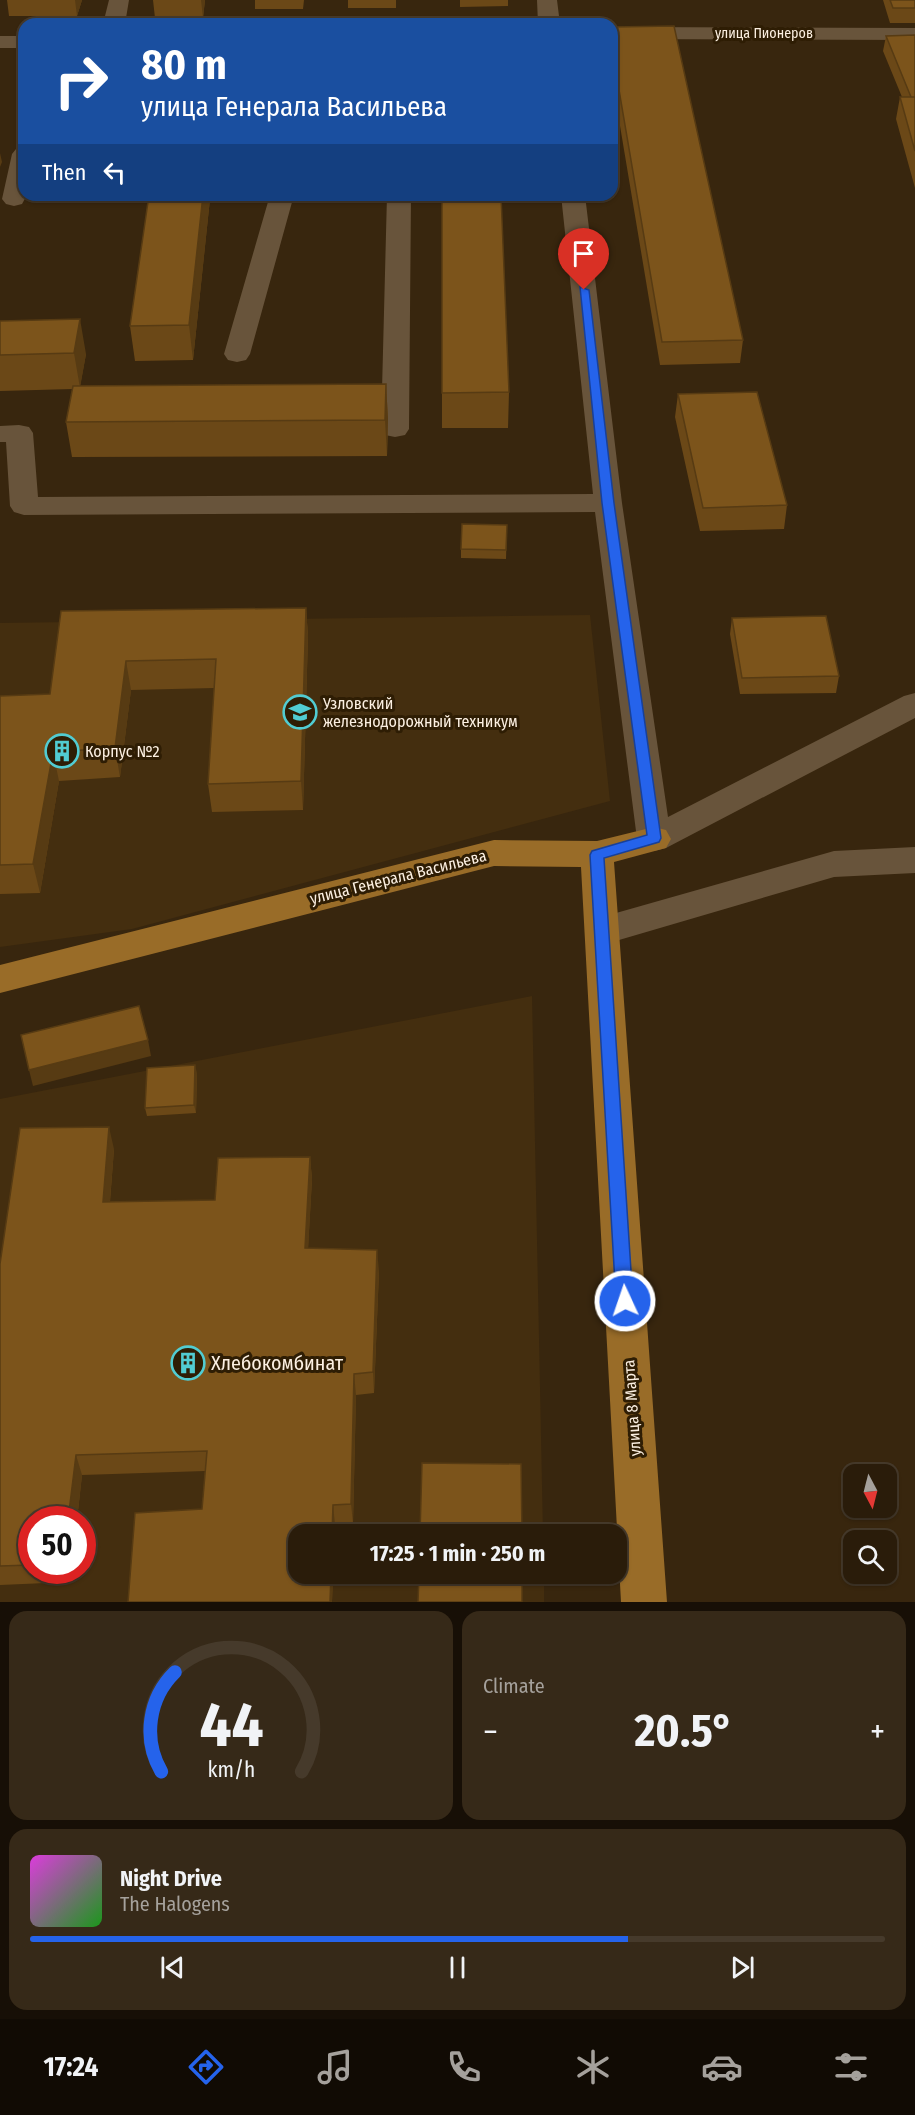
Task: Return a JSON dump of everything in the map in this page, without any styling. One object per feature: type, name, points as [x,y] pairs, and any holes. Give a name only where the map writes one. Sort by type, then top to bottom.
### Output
[{"type":"main road","name":"улица Генерала Васильева","points":[[0,978],[494,853],[597,855],[654,838]]},
{"type":"main road","name":"улица 8 Марта","points":[[597,855],[644,1602]]},
{"type":"street","points":[[115,18],[119,0]]},
{"type":"street","points":[[547,0],[548,18]]},
{"type":"street","name":"улица Пионеров","points":[[618,33],[915,34]]},
{"type":"street","points":[[0,42],[18,42]]},
{"type":"street","points":[[14,199],[18,181]]},
{"type":"street","points":[[237,354],[280,201]]},
{"type":"street","points":[[395,429],[399,201]]},
{"type":"street","points":[[574,201],[608,503],[654,838]]},
{"type":"street","points":[[0,434],[19,434],[24,506],[608,503]]},
{"type":"street","name":"улица Генерала Васильева","points":[[654,838],[915,705]]},
{"type":"street","points":[[602,931],[834,864],[915,860]]},
{"type":"shaded area","name":"Узловский железнодорожный техникум","points":[[590,615],[610,801],[132,929],[0,947],[0,623]]},
{"type":"shaded area","points":[[532,996],[543,1524],[288,1524],[288,1584],[544,1584],[544,1602],[0,1602],[0,1099]]},
{"type":"building","points":[[890,0],[915,0],[915,8],[893,8]]},
{"type":"building","points":[[674,26],[743,340],[662,342],[618,84],[618,27]]},
{"type":"building","points":[[915,35],[915,97],[911,97],[886,36]]},
{"type":"building","points":[[900,97],[915,97],[915,151]]},
{"type":"building","points":[[148,201],[202,201],[189,325],[130,326]]},
{"type":"building","points":[[442,201],[501,201],[509,392],[442,393]]},
{"type":"building","points":[[80,319],[74,353],[0,355],[0,321]]},
{"type":"building","points":[[386,384],[385,420],[66,422],[73,386]]},
{"type":"building","points":[[757,392],[787,505],[703,508],[678,394]]},
{"type":"building","points":[[462,524],[507,525],[506,550],[461,549]]},
{"type":"building","name":"Корпус №2","points":[[306,608],[301,781],[208,784],[216,659],[126,661],[115,748],[53,752],[33,864],[0,865],[0,696],[50,694],[61,611]]},
{"type":"building","points":[[826,616],[839,676],[742,678],[732,618]]},
{"type":"building","points":[[139,1006],[148,1040],[29,1070],[21,1035]]},
{"type":"building","points":[[195,1065],[194,1105],[145,1108],[147,1068]]},
{"type":"building","name":"Хлебокомбинат","points":[[109,1127],[103,1202],[215,1200],[218,1158],[310,1157],[305,1248],[377,1250],[373,1372],[354,1374],[351,1504],[333,1505],[332,1524],[288,1524],[288,1584],[331,1584],[330,1602],[128,1602],[135,1513],[202,1509],[207,1451],[76,1455],[70,1506],[18,1506],[18,1565],[0,1566],[0,1264],[20,1128]]},
{"type":"building","points":[[422,1463],[521,1464],[522,1524],[420,1524]]},
{"type":"building","points":[[419,1584],[522,1584],[522,1602],[418,1602]]},
{"type":"place","name":"Узловский железнодорожный техникум","points":[[300,712]]},
{"type":"place","name":"Корпус №2","points":[[62,751]]},
{"type":"place","name":"Хлебокомбинат","points":[[188,1363]]},
{"type":"route","points":[[584,290],[608,503],[654,838],[597,855],[625,1301]]}]
